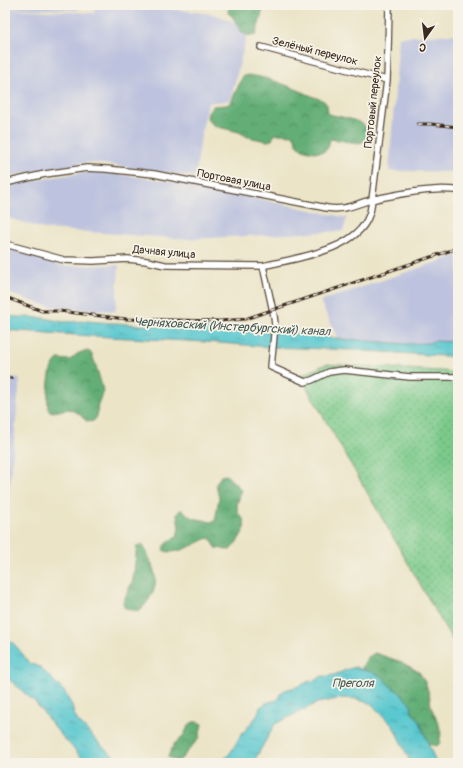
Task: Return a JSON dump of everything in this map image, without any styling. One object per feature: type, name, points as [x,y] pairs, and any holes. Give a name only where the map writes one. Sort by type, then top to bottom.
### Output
[{"type":"street","name":"Портовый переулок","points":[[263,266],[318,253],[342,244],[358,232],[369,216],[387,80],[389,5]]},
{"type":"street","name":"Зелёный переулок","points":[[261,48],[387,80]]},
{"type":"street","name":"Портовая улица","points":[[5,182],[87,168],[106,169],[154,174],[337,210],[350,208],[372,200],[405,193],[434,190],[458,190]]},
{"type":"street","name":"Дачная улица","points":[[5,244],[64,260],[93,261],[128,259],[166,265],[263,266]]},
{"type":"street","points":[[263,266],[275,325],[271,367],[305,382],[329,372],[344,370],[410,377],[458,377]]},
{"type":"shaded area","points":[[5,5],[82,5],[77,10],[5,8]]},
{"type":"shaded area","points":[[96,5],[132,5],[214,14],[249,28],[230,100],[208,103],[202,130],[195,177],[89,162],[5,177],[5,9],[94,13]]},
{"type":"shaded area","points":[[458,34],[458,172],[389,171],[399,37]]},
{"type":"shaded area","points":[[93,171],[190,184],[347,218],[343,231],[189,239],[44,229],[5,217],[5,185]]},
{"type":"shaded area","points":[[5,247],[63,266],[119,265],[116,311],[61,308],[41,304],[5,292]]},
{"type":"shaded area","points":[[458,255],[458,342],[433,341],[429,343],[405,344],[338,338],[320,301]]},
{"type":"shaded area","points":[[5,376],[20,378],[7,515],[5,515]]},
{"type":"green space","points":[[229,5],[264,5],[256,35],[251,36],[242,33],[232,16],[228,13]]},
{"type":"green space","points":[[248,75],[277,82],[324,101],[327,105],[328,114],[360,123],[367,129],[370,139],[359,143],[330,139],[328,147],[325,151],[313,152],[299,147],[296,143],[294,135],[274,135],[272,140],[267,141],[248,137],[239,132],[214,126],[207,118],[208,113],[213,106],[227,105],[231,102],[243,76]]},
{"type":"green space","points":[[84,351],[90,352],[91,354],[98,371],[103,392],[98,404],[97,416],[91,422],[86,421],[78,413],[69,409],[52,412],[49,411],[48,408],[49,379],[54,364],[58,359],[70,360],[77,354]]},
{"type":"green space","points":[[326,364],[458,372],[458,650],[300,376]]},
{"type":"green space","points":[[226,475],[242,490],[238,501],[237,510],[243,519],[244,527],[241,536],[233,547],[230,550],[216,548],[212,540],[208,538],[179,551],[168,552],[163,550],[166,543],[177,537],[179,528],[177,514],[180,510],[184,511],[193,518],[210,522],[215,521],[219,498],[216,484],[221,476]]},
{"type":"green space","points":[[142,545],[154,570],[156,581],[154,591],[144,606],[139,610],[134,611],[124,607],[123,602],[133,580],[137,546]]},
{"type":"green space","points":[[375,653],[401,662],[419,672],[426,684],[431,707],[439,725],[441,734],[440,743],[437,746],[428,743],[419,720],[412,713],[411,705],[399,692],[389,685],[382,677],[363,670],[362,667],[367,658]]},
{"type":"green space","points":[[193,722],[202,724],[199,738],[181,759],[177,761],[168,757],[174,744],[182,738],[189,725]]},
{"type":"water","points":[[5,316],[44,318],[64,322],[86,321],[322,335],[333,338],[405,344],[429,343],[433,341],[458,342],[458,357],[5,330]]},
{"type":"water","points":[[5,638],[15,645],[29,663],[40,667],[64,691],[77,720],[121,763],[87,763],[60,734],[35,702],[5,676]]},
{"type":"water","name":"Преголя","points":[[356,667],[382,677],[411,705],[412,713],[419,720],[436,763],[411,763],[393,726],[371,704],[356,699],[343,698],[317,703],[275,724],[253,763],[220,763],[231,752],[239,738],[257,716],[260,707],[268,702],[277,700],[280,694],[285,690],[302,685],[309,681],[315,681],[322,676],[335,675]]},
{"type":"railway","points":[[418,124],[458,127]]},
{"type":"railway","points":[[5,297],[42,311],[59,311],[126,319],[220,321],[245,319],[458,248]]},
{"type":"railway","points":[[5,377],[11,378]]},
{"type":"water label","name":"Черняховский (Инстербургский) канал","points":[[232,327]]}]
